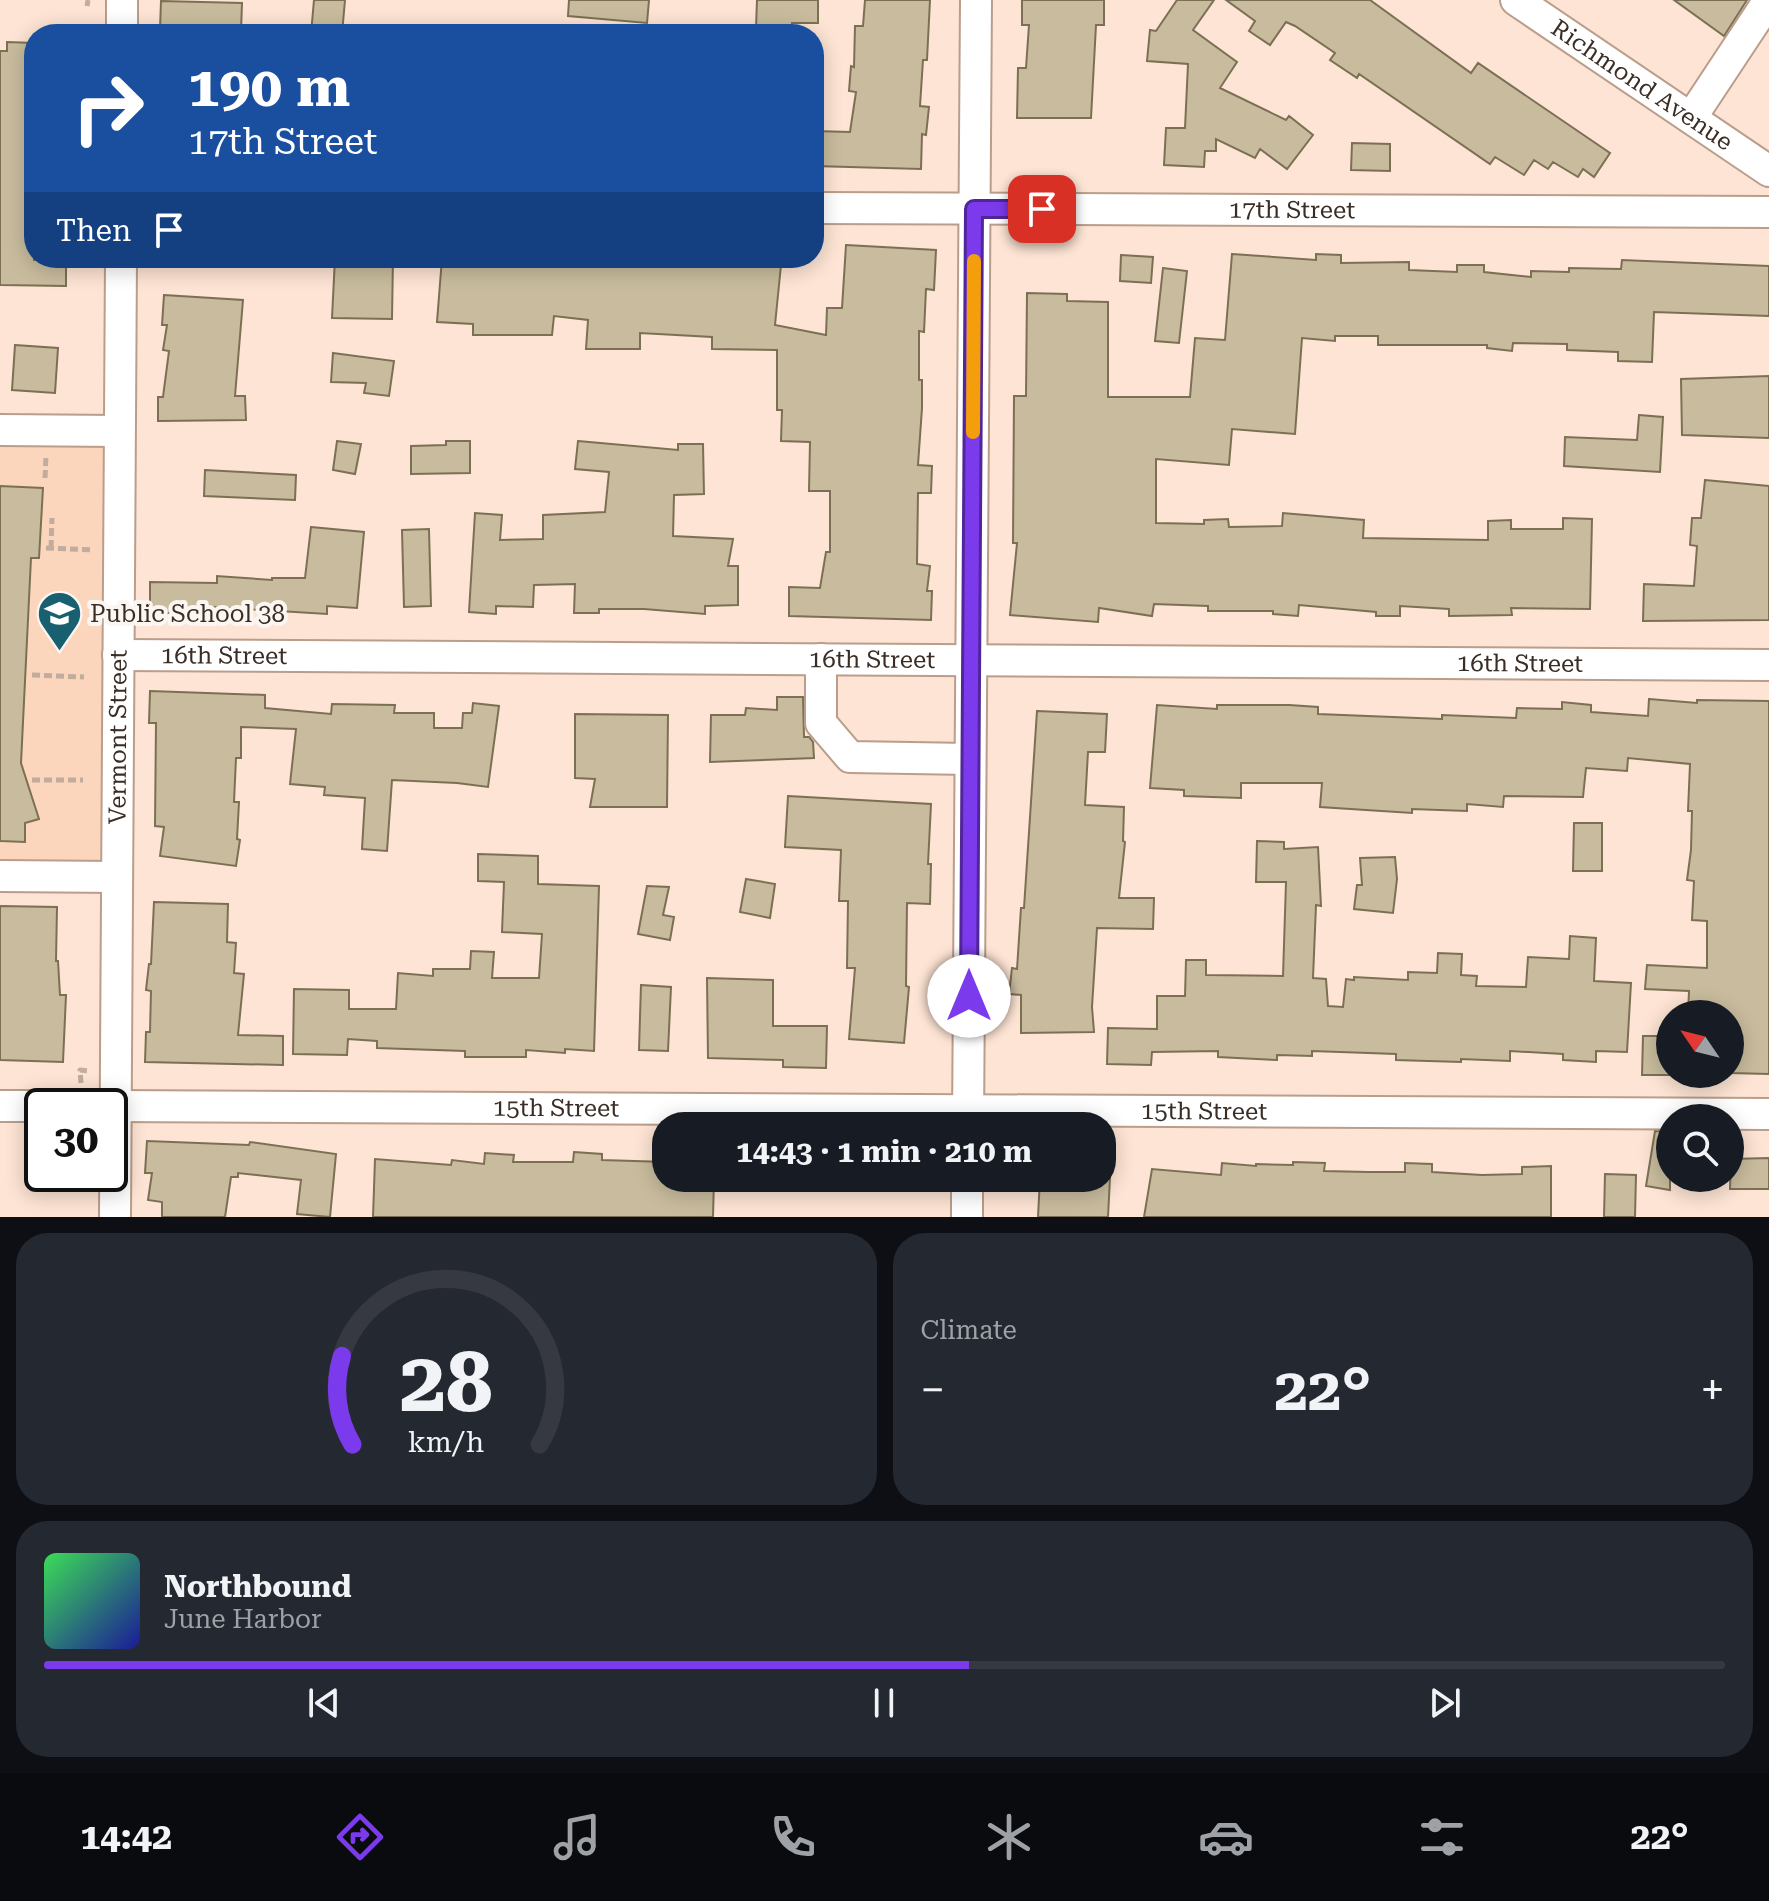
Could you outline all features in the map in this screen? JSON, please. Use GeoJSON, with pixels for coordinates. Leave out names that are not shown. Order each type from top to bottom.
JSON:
{"type":"FeatureCollection","features":[{"type":"Feature","properties":{"kind":"street"},"geometry":{"type":"LineString","coordinates":[[122,0],[122,24]]}},
{"type":"Feature","properties":{"kind":"street"},"geometry":{"type":"LineString","coordinates":[[968,1112],[976,0]]}},
{"type":"Feature","properties":{"kind":"street","name":"Richmond Avenue"},"geometry":{"type":"LineString","coordinates":[[1516,0],[1769,171]]}},
{"type":"Feature","properties":{"kind":"street"},"geometry":{"type":"LineString","coordinates":[[1691,118],[1769,0]]}},
{"type":"Feature","properties":{"kind":"street","name":"17th Street"},"geometry":{"type":"LineString","coordinates":[[824,208],[1769,212]]}},
{"type":"Feature","properties":{"kind":"street","name":"Vermont Street"},"geometry":{"type":"LineString","coordinates":[[113,1088],[121,268]]}},
{"type":"Feature","properties":{"kind":"street"},"geometry":{"type":"LineString","coordinates":[[0,430],[119,431]]}},
{"type":"Feature","properties":{"kind":"street","name":"16th Street"},"geometry":{"type":"LineString","coordinates":[[118,655],[1769,665]]}},
{"type":"Feature","properties":{"kind":"street"},"geometry":{"type":"LineString","coordinates":[[821,659],[821,723],[850,757],[970,759]]}},
{"type":"Feature","properties":{"kind":"street"},"geometry":{"type":"LineString","coordinates":[[0,876],[117,877]]}},
{"type":"Feature","properties":{"kind":"street"},"geometry":{"type":"LineString","coordinates":[[0,1106],[24,1106]]}},
{"type":"Feature","properties":{"kind":"street","name":"15th Street"},"geometry":{"type":"LineString","coordinates":[[128,1106],[652,1114]]}},
{"type":"Feature","properties":{"kind":"street","name":"15th Street"},"geometry":{"type":"LineString","coordinates":[[1116,1117],[1769,1114]]}},
{"type":"Feature","properties":{"kind":"street","name":"Vermont Street"},"geometry":{"type":"LineString","coordinates":[[115,1192],[115,1217]]}},
{"type":"Feature","properties":{"kind":"street"},"geometry":{"type":"LineString","coordinates":[[967,1192],[967,1217]]}},
{"type":"Feature","properties":{"kind":"path"},"geometry":{"type":"LineString","coordinates":[[45,478],[46,456]]}},
{"type":"Feature","properties":{"kind":"path"},"geometry":{"type":"LineString","coordinates":[[52,518],[49,548],[92,550]]}},
{"type":"Feature","properties":{"kind":"path"},"geometry":{"type":"LineString","coordinates":[[32,675],[84,677]]}},
{"type":"Feature","properties":{"kind":"path"},"geometry":{"type":"LineString","coordinates":[[32,780],[83,780]]}},
{"type":"Feature","properties":{"kind":"path"},"geometry":{"type":"LineString","coordinates":[[81,1083],[80,1070],[89,1071]]}},
{"type":"Feature","properties":{"kind":"shaded area","name":"Public School 38"},"geometry":{"type":"Polygon","coordinates":[[[0,430],[119,431],[117,877],[0,876],[0,430]]]}},
{"type":"Feature","properties":{"kind":"building"},"geometry":{"type":"Polygon","coordinates":[[[314,0],[345,0],[343,24],[312,24],[314,0]]]}},
{"type":"Feature","properties":{"kind":"building"},"geometry":{"type":"Polygon","coordinates":[[[569,0],[649,0],[647,23],[568,16],[569,0]]]}},
{"type":"Feature","properties":{"kind":"building"},"geometry":{"type":"Polygon","coordinates":[[[757,0],[818,0],[818,23],[756,24],[757,0]]]}},
{"type":"Feature","properties":{"kind":"building"},"geometry":{"type":"Polygon","coordinates":[[[865,0],[930,0],[927,60],[923,60],[920,106],[929,107],[926,135],[922,134],[921,169],[824,166],[824,131],[850,132],[856,92],[849,91],[851,66],[854,67],[855,26],[863,26],[865,0]]]}},
{"type":"Feature","properties":{"kind":"building"},"geometry":{"type":"Polygon","coordinates":[[[1022,0],[1104,0],[1104,25],[1096,25],[1091,118],[1017,118],[1018,68],[1026,68],[1029,25],[1022,25],[1022,0]]]}},
{"type":"Feature","properties":{"kind":"building"},"geometry":{"type":"Polygon","coordinates":[[[1177,0],[1214,0],[1193,30],[1237,62],[1220,88],[1286,120],[1289,116],[1313,135],[1287,169],[1260,149],[1255,158],[1216,139],[1216,151],[1205,151],[1204,167],[1164,165],[1166,128],[1185,128],[1188,64],[1147,61],[1150,30],[1156,31],[1177,0]]]}},
{"type":"Feature","properties":{"kind":"building"},"geometry":{"type":"Polygon","coordinates":[[[1226,0],[1370,0],[1471,73],[1478,63],[1610,153],[1594,177],[1583,169],[1578,177],[1553,162],[1548,169],[1534,160],[1524,175],[1495,157],[1490,164],[1359,74],[1357,78],[1330,60],[1335,53],[1295,26],[1286,22],[1270,45],[1249,31],[1255,21],[1226,0]]]}},
{"type":"Feature","properties":{"kind":"building"},"geometry":{"type":"Polygon","coordinates":[[[1674,0],[1747,0],[1724,36],[1674,0]]]}},
{"type":"Feature","properties":{"kind":"building"},"geometry":{"type":"Polygon","coordinates":[[[161,1],[242,3],[241,24],[160,24],[161,1]]]}},
{"type":"Feature","properties":{"kind":"building"},"geometry":{"type":"Polygon","coordinates":[[[7,42],[24,43],[24,268],[66,268],[66,286],[0,285],[0,51],[7,51],[7,42]]]}},
{"type":"Feature","properties":{"kind":"building"},"geometry":{"type":"Polygon","coordinates":[[[1352,143],[1390,144],[1390,171],[1351,170],[1352,143]]]}},
{"type":"Feature","properties":{"kind":"building"},"geometry":{"type":"Polygon","coordinates":[[[846,245],[936,250],[934,290],[926,289],[924,332],[919,331],[922,408],[918,465],[932,466],[931,493],[918,493],[917,564],[930,566],[927,591],[932,591],[931,620],[789,616],[789,587],[820,588],[826,552],[830,552],[830,491],[809,491],[810,442],[781,441],[782,410],[777,410],[777,350],[712,349],[712,337],[640,333],[640,349],[586,349],[588,320],[554,316],[552,335],[473,335],[473,324],[437,322],[441,268],[781,268],[775,325],[826,335],[827,308],[842,308],[846,245]]]}},
{"type":"Feature","properties":{"kind":"building"},"geometry":{"type":"Polygon","coordinates":[[[1232,254],[1316,260],[1316,254],[1341,255],[1341,263],[1409,262],[1409,270],[1457,272],[1457,265],[1484,265],[1484,272],[1531,277],[1531,271],[1621,269],[1622,260],[1769,266],[1769,316],[1654,312],[1652,362],[1618,361],[1618,352],[1567,350],[1567,344],[1513,343],[1512,351],[1487,348],[1487,345],[1378,345],[1378,336],[1335,336],[1335,341],[1302,338],[1295,434],[1232,429],[1229,465],[1156,459],[1156,523],[1204,524],[1204,520],[1228,519],[1229,527],[1282,526],[1283,513],[1364,520],[1363,538],[1488,540],[1488,521],[1511,520],[1511,529],[1563,529],[1563,518],[1592,519],[1590,609],[1511,608],[1512,615],[1449,616],[1449,609],[1400,606],[1400,616],[1376,616],[1376,612],[1299,605],[1298,616],[1273,614],[1273,611],[1208,611],[1208,606],[1154,604],[1152,616],[1099,608],[1098,622],[1010,615],[1017,543],[1013,543],[1014,396],[1026,396],[1027,293],[1067,294],[1067,301],[1108,302],[1108,397],[1190,397],[1195,338],[1225,340],[1232,254]]]}},
{"type":"Feature","properties":{"kind":"building"},"geometry":{"type":"Polygon","coordinates":[[[1121,255],[1153,257],[1151,283],[1120,281],[1121,255]]]}},
{"type":"Feature","properties":{"kind":"building"},"geometry":{"type":"Polygon","coordinates":[[[334,268],[393,268],[392,319],[332,318],[334,268]]]}},
{"type":"Feature","properties":{"kind":"building"},"geometry":{"type":"Polygon","coordinates":[[[1163,268],[1187,271],[1179,343],[1155,341],[1163,268]]]}},
{"type":"Feature","properties":{"kind":"building"},"geometry":{"type":"Polygon","coordinates":[[[164,295],[243,300],[235,396],[245,396],[246,420],[158,421],[158,397],[163,397],[169,351],[163,350],[167,325],[162,325],[164,295]]]}},
{"type":"Feature","properties":{"kind":"building"},"geometry":{"type":"Polygon","coordinates":[[[15,345],[58,348],[55,393],[12,390],[15,345]]]}},
{"type":"Feature","properties":{"kind":"building"},"geometry":{"type":"Polygon","coordinates":[[[333,353],[394,361],[389,396],[364,393],[366,383],[331,382],[333,353]]]}},
{"type":"Feature","properties":{"kind":"building"},"geometry":{"type":"Polygon","coordinates":[[[1769,376],[1769,438],[1682,435],[1681,379],[1769,376]]]}},
{"type":"Feature","properties":{"kind":"building"},"geometry":{"type":"Polygon","coordinates":[[[1639,415],[1663,417],[1660,472],[1564,466],[1565,437],[1637,440],[1639,415]]]}},
{"type":"Feature","properties":{"kind":"building"},"geometry":{"type":"Polygon","coordinates":[[[337,441],[361,444],[355,474],[333,470],[337,441]]]}},
{"type":"Feature","properties":{"kind":"building"},"geometry":{"type":"Polygon","coordinates":[[[446,441],[470,441],[470,473],[411,474],[411,446],[446,445],[446,441]]]}},
{"type":"Feature","properties":{"kind":"building"},"geometry":{"type":"Polygon","coordinates":[[[578,441],[678,450],[678,444],[703,444],[704,494],[674,495],[673,536],[733,539],[728,566],[738,566],[738,605],[705,606],[705,614],[644,609],[599,609],[599,613],[574,613],[575,584],[534,585],[533,607],[496,606],[496,614],[469,612],[475,513],[502,515],[500,540],[543,539],[543,515],[605,512],[609,472],[575,469],[578,441]]]}},
{"type":"Feature","properties":{"kind":"building"},"geometry":{"type":"Polygon","coordinates":[[[205,470],[296,475],[295,500],[204,496],[205,470]]]}},
{"type":"Feature","properties":{"kind":"building"},"geometry":{"type":"Polygon","coordinates":[[[1705,480],[1769,486],[1769,620],[1643,621],[1644,584],[1694,586],[1697,546],[1690,545],[1692,518],[1701,518],[1705,480]]]}},
{"type":"Feature","properties":{"kind":"building"},"geometry":{"type":"Polygon","coordinates":[[[0,486],[43,488],[39,558],[31,558],[21,763],[39,819],[25,823],[25,842],[0,841],[0,486]]]}},
{"type":"Feature","properties":{"kind":"building"},"geometry":{"type":"Polygon","coordinates":[[[311,527],[364,532],[357,608],[327,606],[327,614],[213,607],[213,614],[150,613],[150,582],[217,583],[217,576],[272,580],[305,578],[311,527]]]}},
{"type":"Feature","properties":{"kind":"building"},"geometry":{"type":"Polygon","coordinates":[[[429,529],[431,606],[404,607],[402,530],[429,529]]]}},
{"type":"Feature","properties":{"kind":"building"},"geometry":{"type":"Polygon","coordinates":[[[150,691],[265,695],[265,708],[331,714],[332,704],[395,705],[394,713],[434,713],[434,728],[462,728],[463,713],[472,713],[473,703],[499,706],[488,787],[392,780],[387,851],[362,849],[365,798],[324,795],[325,787],[290,784],[296,729],[241,727],[241,758],[236,758],[234,802],[239,802],[237,839],[240,840],[236,866],[160,856],[164,827],[155,826],[156,723],[149,723],[150,691]]]}},
{"type":"Feature","properties":{"kind":"building"},"geometry":{"type":"Polygon","coordinates":[[[777,697],[803,697],[804,737],[809,737],[813,742],[814,758],[710,762],[711,715],[745,715],[746,708],[777,710],[777,697]]]}},
{"type":"Feature","properties":{"kind":"building"},"geometry":{"type":"Polygon","coordinates":[[[1649,699],[1697,703],[1697,700],[1769,701],[1769,1074],[1744,1073],[1744,1000],[1689,1000],[1689,991],[1645,989],[1647,965],[1707,968],[1707,921],[1692,920],[1694,881],[1687,880],[1691,850],[1692,811],[1688,811],[1690,764],[1628,758],[1627,771],[1586,768],[1583,797],[1504,796],[1503,807],[1467,804],[1467,811],[1412,809],[1412,813],[1320,807],[1322,783],[1241,783],[1241,798],[1184,796],[1184,790],[1150,788],[1157,705],[1217,709],[1217,705],[1289,705],[1318,707],[1318,714],[1442,719],[1442,715],[1516,718],[1517,708],[1562,709],[1562,702],[1591,705],[1591,712],[1648,716],[1649,699]]]}},
{"type":"Feature","properties":{"kind":"building"},"geometry":{"type":"Polygon","coordinates":[[[1037,711],[1107,714],[1105,752],[1088,752],[1085,805],[1124,807],[1125,842],[1119,898],[1154,898],[1153,929],[1097,928],[1092,1007],[1094,1032],[1021,1033],[1021,995],[1009,994],[1012,968],[1017,969],[1021,908],[1024,908],[1037,711]]]}},
{"type":"Feature","properties":{"kind":"building"},"geometry":{"type":"Polygon","coordinates":[[[575,714],[668,715],[667,807],[590,807],[595,779],[575,778],[575,714]]]}},
{"type":"Feature","properties":{"kind":"building"},"geometry":{"type":"Polygon","coordinates":[[[788,796],[931,804],[930,904],[907,903],[906,986],[909,987],[904,1043],[849,1039],[855,968],[847,968],[848,901],[839,901],[841,850],[785,847],[788,796]]]}},
{"type":"Feature","properties":{"kind":"building"},"geometry":{"type":"Polygon","coordinates":[[[1574,823],[1602,823],[1602,871],[1573,871],[1574,823]]]}},
{"type":"Feature","properties":{"kind":"building"},"geometry":{"type":"Polygon","coordinates":[[[1257,841],[1284,842],[1284,849],[1318,847],[1321,906],[1316,905],[1313,978],[1326,979],[1328,1006],[1343,1007],[1346,979],[1408,980],[1408,972],[1437,973],[1438,953],[1462,954],[1461,975],[1477,976],[1476,986],[1526,987],[1528,957],[1569,959],[1570,936],[1596,938],[1594,981],[1631,983],[1627,1052],[1596,1051],[1596,1062],[1563,1060],[1563,1054],[1510,1051],[1510,1061],[1461,1059],[1461,1062],[1396,1060],[1396,1054],[1312,1051],[1312,1056],[1277,1055],[1277,1060],[1218,1057],[1218,1051],[1152,1052],[1151,1065],[1107,1064],[1108,1028],[1157,1029],[1157,996],[1185,996],[1186,960],[1206,960],[1206,975],[1283,976],[1286,882],[1256,882],[1257,841]]]}},
{"type":"Feature","properties":{"kind":"building"},"geometry":{"type":"Polygon","coordinates":[[[478,854],[538,856],[538,884],[599,886],[594,1051],[565,1049],[565,1053],[526,1050],[526,1057],[465,1057],[465,1051],[377,1048],[377,1041],[348,1039],[347,1055],[293,1054],[294,989],[349,990],[349,1009],[396,1009],[398,973],[433,976],[433,969],[470,969],[471,951],[494,952],[492,978],[539,978],[542,934],[502,932],[504,882],[478,881],[478,854]]]}},
{"type":"Feature","properties":{"kind":"building"},"geometry":{"type":"Polygon","coordinates":[[[1395,857],[1397,879],[1393,913],[1354,909],[1357,885],[1362,885],[1360,858],[1395,857]]]}},
{"type":"Feature","properties":{"kind":"building"},"geometry":{"type":"Polygon","coordinates":[[[746,879],[775,884],[770,918],[740,912],[746,879]]]}},
{"type":"Feature","properties":{"kind":"building"},"geometry":{"type":"Polygon","coordinates":[[[647,886],[669,887],[663,915],[674,917],[670,940],[638,934],[647,886]]]}},
{"type":"Feature","properties":{"kind":"building"},"geometry":{"type":"Polygon","coordinates":[[[154,902],[228,904],[227,942],[236,943],[234,973],[244,974],[238,1035],[283,1036],[283,1065],[145,1062],[146,1032],[150,1032],[151,991],[146,990],[151,964],[154,902]]]}},
{"type":"Feature","properties":{"kind":"building"},"geometry":{"type":"Polygon","coordinates":[[[0,906],[57,907],[56,961],[60,995],[66,995],[63,1062],[0,1060],[0,906]]]}},
{"type":"Feature","properties":{"kind":"building"},"geometry":{"type":"Polygon","coordinates":[[[707,978],[773,980],[773,1026],[827,1026],[826,1068],[783,1067],[783,1060],[708,1058],[707,978]]]}},
{"type":"Feature","properties":{"kind":"building"},"geometry":{"type":"Polygon","coordinates":[[[641,985],[671,987],[668,1051],[639,1050],[641,985]]]}},
{"type":"Feature","properties":{"kind":"building"},"geometry":{"type":"Polygon","coordinates":[[[1643,1036],[1656,1036],[1656,1075],[1642,1075],[1643,1036]]]}},
{"type":"Feature","properties":{"kind":"building"},"geometry":{"type":"Polygon","coordinates":[[[1655,1131],[1656,1131],[1656,1188],[1646,1186],[1655,1131]]]}},
{"type":"Feature","properties":{"kind":"building"},"geometry":{"type":"Polygon","coordinates":[[[147,1141],[249,1145],[250,1142],[336,1154],[330,1217],[297,1214],[301,1180],[238,1173],[238,1177],[231,1177],[225,1217],[162,1217],[162,1202],[148,1200],[152,1173],[145,1173],[147,1141]]]}},
{"type":"Feature","properties":{"kind":"building"},"geometry":{"type":"Polygon","coordinates":[[[574,1152],[602,1154],[602,1160],[652,1162],[652,1192],[714,1192],[713,1217],[373,1217],[375,1159],[451,1165],[452,1160],[484,1164],[485,1153],[514,1155],[513,1162],[573,1162],[574,1152]]]}},
{"type":"Feature","properties":{"kind":"building"},"geometry":{"type":"Polygon","coordinates":[[[1769,1158],[1769,1189],[1744,1189],[1744,1159],[1769,1158]]]}},
{"type":"Feature","properties":{"kind":"building"},"geometry":{"type":"Polygon","coordinates":[[[1293,1162],[1325,1163],[1324,1171],[1368,1172],[1405,1172],[1405,1163],[1432,1164],[1432,1172],[1482,1175],[1522,1174],[1522,1167],[1551,1166],[1551,1217],[1144,1217],[1152,1169],[1221,1175],[1222,1163],[1256,1166],[1293,1165],[1293,1162]]]}},
{"type":"Feature","properties":{"kind":"building"},"geometry":{"type":"Polygon","coordinates":[[[1605,1174],[1636,1175],[1635,1217],[1604,1217],[1605,1174]]]}},
{"type":"Feature","properties":{"kind":"building"},"geometry":{"type":"Polygon","coordinates":[[[1039,1192],[1109,1192],[1108,1217],[1038,1217],[1039,1192]]]}},
{"type":"Feature","properties":{"kind":"slow traffic"},"geometry":{"type":"LineString","coordinates":[[973,432],[974,261]]}},
{"type":"Feature","properties":{"kind":"place","name":"Public School 38"},"geometry":{"type":"Point","coordinates":[59,653]}},
{"type":"Feature","properties":{"kind":"route"},"geometry":{"type":"LineString","coordinates":[[969,996],[974,209],[1042,209]]}}]}
